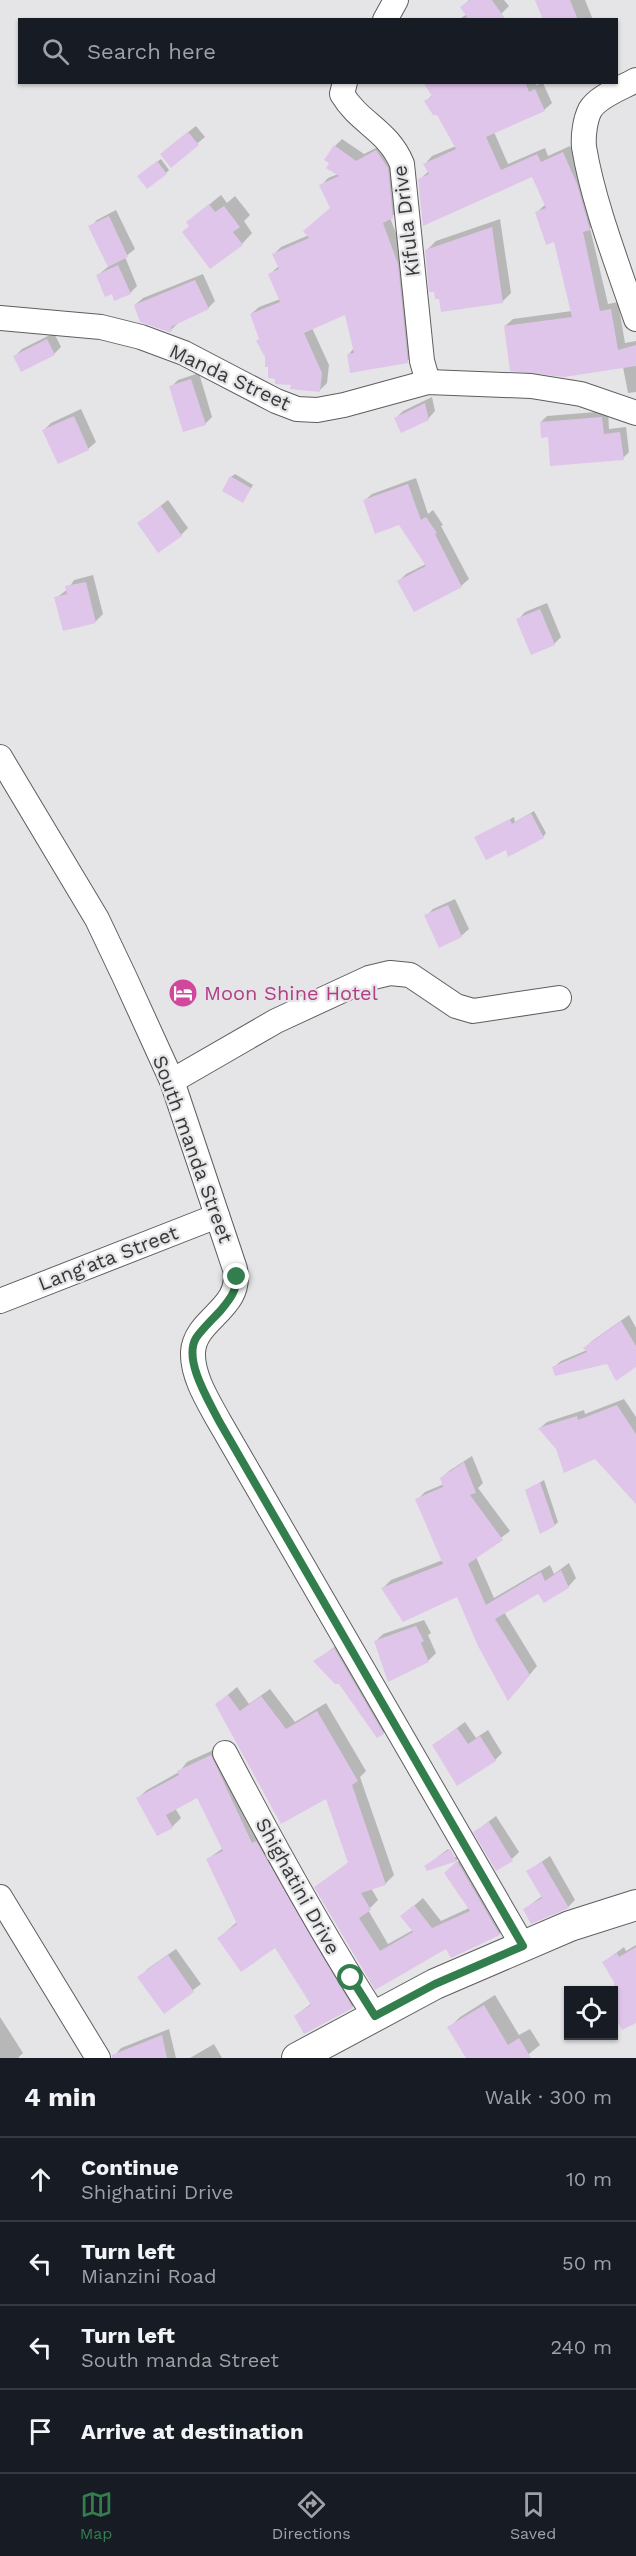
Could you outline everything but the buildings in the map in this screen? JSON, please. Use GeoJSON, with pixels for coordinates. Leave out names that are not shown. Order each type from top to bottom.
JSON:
{"type":"FeatureCollection","features":[{"type":"Feature","properties":{"kind":"street"},"geometry":{"type":"LineString","coordinates":[[386,18],[396,0]]}},
{"type":"Feature","properties":{"kind":"street"},"geometry":{"type":"LineString","coordinates":[[636,80],[601,99],[591,109],[586,122],[584,145],[598,200],[636,319]]}},
{"type":"Feature","properties":{"kind":"street","name":"Kifula Drive"},"geometry":{"type":"LineString","coordinates":[[344,84],[342,94],[345,99],[354,111],[386,136],[402,164],[422,361],[428,382]]}},
{"type":"Feature","properties":{"kind":"street","name":"Manda Street"},"geometry":{"type":"LineString","coordinates":[[0,318],[101,327],[141,337],[184,353],[297,409],[317,410],[344,405],[428,382],[531,386],[600,399],[636,413]]}},
{"type":"Feature","properties":{"kind":"street","name":"South manda Street"},"geometry":{"type":"LineString","coordinates":[[0,757],[97,919],[172,1081],[235,1269],[236,1287],[231,1297],[195,1340],[193,1354],[197,1378],[219,1421],[523,1946]]}},
{"type":"Feature","properties":{"kind":"street"},"geometry":{"type":"LineString","coordinates":[[172,1081],[276,1021],[369,978],[390,973],[411,975],[456,1005],[474,1011],[559,998]]}},
{"type":"Feature","properties":{"kind":"street","name":"Lang'ata Street"},"geometry":{"type":"LineString","coordinates":[[0,1301],[217,1216]]}},
{"type":"Feature","properties":{"kind":"street","name":"Shighatini Drive"},"geometry":{"type":"LineString","coordinates":[[225,1753],[306,1904],[375,2016]]}},
{"type":"Feature","properties":{"kind":"street"},"geometry":{"type":"LineString","coordinates":[[0,1898],[98,2058]]}},
{"type":"Feature","properties":{"kind":"street"},"geometry":{"type":"LineString","coordinates":[[297,2058],[435,1984],[570,1926],[636,1905]]}},
{"type":"Feature","properties":{"kind":"place","name":"Moon Shine Hotel"},"geometry":{"type":"Point","coordinates":[183,993]}},
{"type":"Feature","properties":{"kind":"route"},"geometry":{"type":"LineString","coordinates":[[237,1277],[236,1287],[231,1297],[195,1340],[193,1354],[197,1378],[219,1421],[523,1946],[435,1984],[375,2016],[351,1978]]}}]}
